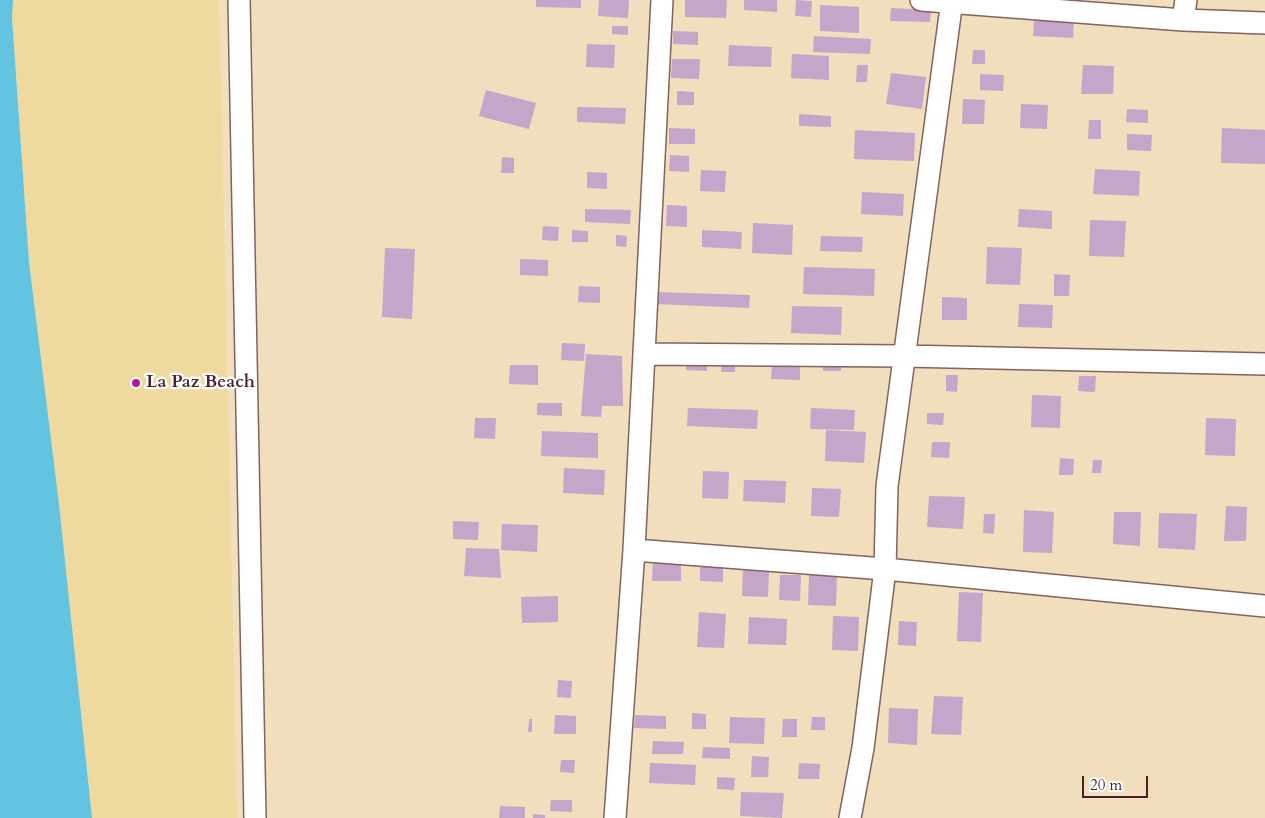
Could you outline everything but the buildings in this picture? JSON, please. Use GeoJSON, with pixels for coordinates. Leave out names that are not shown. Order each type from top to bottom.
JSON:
{"type":"FeatureCollection","features":[{"type":"Feature","properties":{"kind":"street"},"geometry":{"type":"LineString","coordinates":[[238,0],[255,818]]}},
{"type":"Feature","properties":{"kind":"street"},"geometry":{"type":"LineString","coordinates":[[615,818],[634,550],[662,0]]}},
{"type":"Feature","properties":{"kind":"street"},"geometry":{"type":"LineString","coordinates":[[921,0],[1185,10],[1265,24]]}},
{"type":"Feature","properties":{"kind":"street"},"geometry":{"type":"LineString","coordinates":[[850,818],[863,748],[885,568],[887,486],[951,1]]}},
{"type":"Feature","properties":{"kind":"street"},"geometry":{"type":"LineString","coordinates":[[644,354],[905,356],[1265,364]]}},
{"type":"Feature","properties":{"kind":"street"},"geometry":{"type":"LineString","coordinates":[[634,550],[885,568],[1265,606]]}},
{"type":"Feature","properties":{"kind":"sand","name":"La Paz Beach"},"geometry":{"type":"Polygon","coordinates":[[[13,0],[219,0],[237,818],[92,818],[59,504],[29,262],[12,18],[13,0]]]}},
{"type":"Feature","properties":{"kind":"water"},"geometry":{"type":"Polygon","coordinates":[[[0,0],[13,0],[12,18],[29,262],[59,504],[92,818],[0,818],[0,0]]]}},
{"type":"Feature","properties":{"kind":"place","name":"La Paz Beach"},"geometry":{"type":"Point","coordinates":[136,383]}}]}
